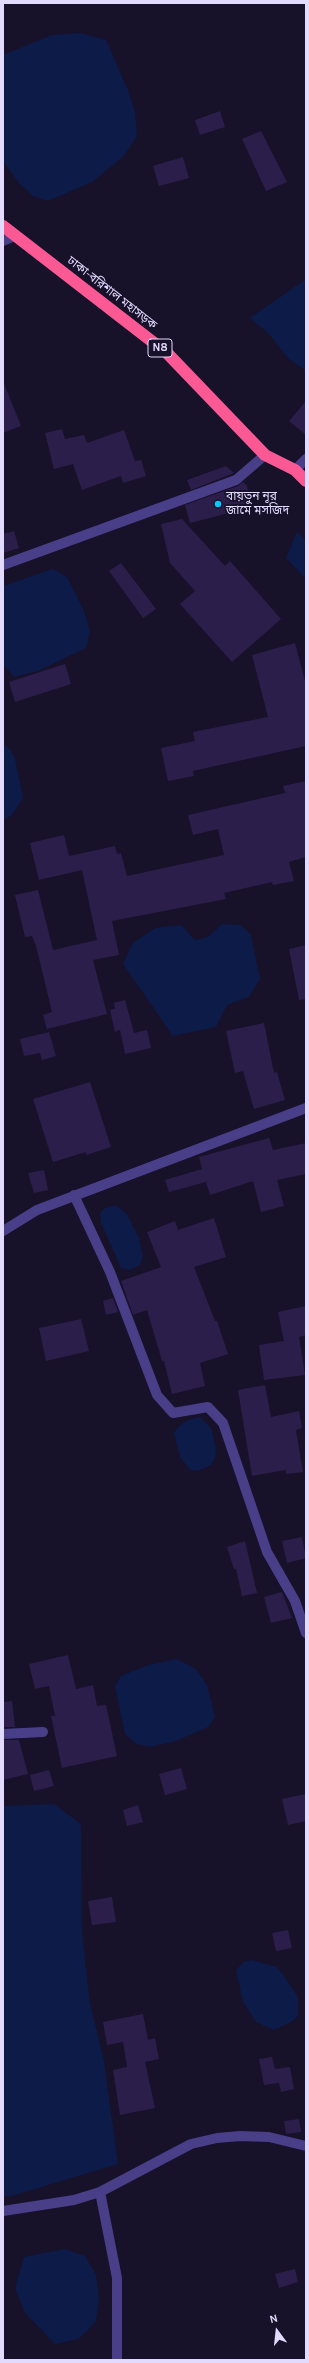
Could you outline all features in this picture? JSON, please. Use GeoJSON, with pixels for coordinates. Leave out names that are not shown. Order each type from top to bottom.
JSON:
{"type":"FeatureCollection","features":[{"type":"Feature","properties":{"kind":"highway","name":"ঢাকা-বরিশাল মহাসড়ক"},"geometry":{"type":"LineString","coordinates":[[3,226],[167,353],[265,455],[295,470],[306,481]]}},
{"type":"Feature","properties":{"kind":"street"},"geometry":{"type":"LineString","coordinates":[[3,240],[15,236]]}},
{"type":"Feature","properties":{"kind":"street"},"geometry":{"type":"LineString","coordinates":[[3,565],[236,480],[265,455]]}},
{"type":"Feature","properties":{"kind":"street"},"geometry":{"type":"LineString","coordinates":[[295,470],[306,459]]}},
{"type":"Feature","properties":{"kind":"street"},"geometry":{"type":"LineString","coordinates":[[3,1231],[37,1210],[306,1108]]}},
{"type":"Feature","properties":{"kind":"street"},"geometry":{"type":"LineString","coordinates":[[74,1195],[110,1272],[156,1395],[173,1413],[208,1407],[223,1423],[268,1552],[295,1601],[306,1633]]}},
{"type":"Feature","properties":{"kind":"street"},"geometry":{"type":"LineString","coordinates":[[3,1734],[43,1732]]}},
{"type":"Feature","properties":{"kind":"street"},"geometry":{"type":"LineString","coordinates":[[3,2211],[67,2201],[100,2192],[191,2144],[240,2136],[270,2137],[306,2146]]}},
{"type":"Feature","properties":{"kind":"street"},"geometry":{"type":"LineString","coordinates":[[100,2192],[117,2278],[117,2360]]}},
{"type":"Feature","properties":{"kind":"water"},"geometry":{"type":"Polygon","coordinates":[[[80,33],[106,40],[128,90],[135,112],[137,136],[123,157],[92,182],[48,201],[33,196],[19,183],[3,161],[3,55],[52,35],[80,33]]]}},
{"type":"Feature","properties":{"kind":"water"},"geometry":{"type":"Polygon","coordinates":[[[306,279],[306,371],[289,359],[268,333],[250,318],[306,279]]]}},
{"type":"Feature","properties":{"kind":"water"},"geometry":{"type":"Polygon","coordinates":[[[297,532],[306,541],[306,579],[286,558],[297,532]]]}},
{"type":"Feature","properties":{"kind":"water"},"geometry":{"type":"Polygon","coordinates":[[[53,569],[67,577],[84,611],[90,631],[86,648],[38,671],[14,677],[3,664],[3,586],[53,569]]]}},
{"type":"Feature","properties":{"kind":"water"},"geometry":{"type":"Polygon","coordinates":[[[3,744],[10,749],[15,759],[23,798],[12,815],[3,820],[3,744]]]}},
{"type":"Feature","properties":{"kind":"water"},"geometry":{"type":"Polygon","coordinates":[[[222,924],[241,925],[251,935],[260,979],[249,997],[227,1005],[216,1027],[173,1036],[123,964],[133,943],[155,928],[181,925],[195,940],[208,937],[222,924]]]}},
{"type":"Feature","properties":{"kind":"water"},"geometry":{"type":"Polygon","coordinates":[[[116,1205],[127,1214],[139,1238],[143,1257],[140,1265],[130,1270],[121,1268],[101,1223],[100,1213],[105,1208],[116,1205]]]}},
{"type":"Feature","properties":{"kind":"water"},"geometry":{"type":"Polygon","coordinates":[[[200,1417],[211,1428],[216,1449],[215,1459],[211,1465],[198,1471],[190,1470],[180,1457],[174,1433],[179,1426],[188,1420],[200,1417]]]}},
{"type":"Feature","properties":{"kind":"water"},"geometry":{"type":"Polygon","coordinates":[[[177,1659],[196,1669],[207,1685],[215,1717],[208,1727],[176,1741],[150,1747],[136,1744],[125,1734],[115,1686],[121,1676],[148,1665],[177,1659]]]}},
{"type":"Feature","properties":{"kind":"water"},"geometry":{"type":"Polygon","coordinates":[[[54,1804],[81,1824],[82,1933],[90,2003],[104,2061],[118,2164],[12,2196],[3,2196],[3,1806],[54,1804]]]}},
{"type":"Feature","properties":{"kind":"water"},"geometry":{"type":"Polygon","coordinates":[[[251,1960],[277,1967],[298,1997],[298,2016],[291,2022],[274,2030],[256,2022],[243,2002],[236,1970],[244,1962],[251,1960]]]}},
{"type":"Feature","properties":{"kind":"water"},"geometry":{"type":"Polygon","coordinates":[[[65,2249],[85,2256],[96,2275],[99,2299],[96,2321],[88,2330],[78,2339],[55,2344],[25,2313],[15,2288],[24,2257],[65,2249]]]}},
{"type":"Feature","properties":{"kind":"building"},"geometry":{"type":"Polygon","coordinates":[[[220,111],[225,127],[200,135],[195,120],[220,111]]]}},
{"type":"Feature","properties":{"kind":"building"},"geometry":{"type":"Polygon","coordinates":[[[261,131],[287,182],[266,191],[242,139],[261,131]]]}},
{"type":"Feature","properties":{"kind":"building"},"geometry":{"type":"Polygon","coordinates":[[[183,157],[189,178],[159,186],[153,166],[183,157]]]}},
{"type":"Feature","properties":{"kind":"building"},"geometry":{"type":"Polygon","coordinates":[[[3,381],[21,426],[3,433],[3,381]]]}},
{"type":"Feature","properties":{"kind":"building"},"geometry":{"type":"Polygon","coordinates":[[[306,401],[306,435],[289,421],[306,401]]]}},
{"type":"Feature","properties":{"kind":"building"},"geometry":{"type":"Polygon","coordinates":[[[62,429],[65,439],[84,435],[87,443],[124,430],[135,461],[141,460],[146,476],[123,483],[121,476],[82,490],[73,464],[54,469],[45,433],[62,429]]]}},
{"type":"Feature","properties":{"kind":"building"},"geometry":{"type":"Polygon","coordinates":[[[226,466],[234,473],[191,490],[187,480],[226,466]]]}},
{"type":"Feature","properties":{"kind":"building","name":"বায়তুন নূর জামে মসজিদ"},"geometry":{"type":"Polygon","coordinates":[[[243,482],[247,486],[252,507],[190,523],[185,505],[238,486],[243,482]]]}},
{"type":"Feature","properties":{"kind":"building"},"geometry":{"type":"Polygon","coordinates":[[[182,519],[225,566],[230,561],[281,619],[232,662],[180,604],[195,591],[170,563],[161,524],[182,519]]]}},
{"type":"Feature","properties":{"kind":"building"},"geometry":{"type":"Polygon","coordinates":[[[14,531],[19,548],[3,553],[3,534],[14,531]]]}},
{"type":"Feature","properties":{"kind":"building"},"geometry":{"type":"Polygon","coordinates":[[[121,563],[156,609],[143,618],[109,571],[121,563]]]}},
{"type":"Feature","properties":{"kind":"building"},"geometry":{"type":"Polygon","coordinates":[[[295,643],[306,685],[306,746],[193,771],[194,776],[168,781],[161,748],[195,741],[193,732],[268,717],[252,655],[295,643]]]}},
{"type":"Feature","properties":{"kind":"building"},"geometry":{"type":"Polygon","coordinates":[[[65,664],[71,684],[15,702],[9,682],[65,664]]]}},
{"type":"Feature","properties":{"kind":"building"},"geometry":{"type":"Polygon","coordinates":[[[306,781],[306,857],[289,862],[294,881],[273,885],[272,882],[224,893],[226,899],[112,921],[119,955],[93,960],[107,1014],[47,1029],[43,1015],[52,1012],[36,946],[32,936],[25,937],[15,895],[38,890],[53,950],[97,940],[82,870],[39,880],[30,843],[64,835],[69,856],[115,846],[117,854],[121,853],[127,876],[224,855],[218,829],[193,835],[188,815],[285,793],[283,786],[306,781]]]}},
{"type":"Feature","properties":{"kind":"building"},"geometry":{"type":"Polygon","coordinates":[[[306,945],[306,999],[299,1000],[289,949],[306,945]]]}},
{"type":"Feature","properties":{"kind":"building"},"geometry":{"type":"Polygon","coordinates":[[[125,1000],[134,1033],[147,1030],[151,1048],[125,1054],[120,1030],[115,1032],[110,1010],[115,1009],[114,1003],[125,1000]]]}},
{"type":"Feature","properties":{"kind":"building"},"geometry":{"type":"Polygon","coordinates":[[[264,1023],[274,1073],[277,1072],[285,1100],[254,1109],[243,1071],[235,1073],[226,1031],[264,1023]]]}},
{"type":"Feature","properties":{"kind":"building"},"geometry":{"type":"Polygon","coordinates":[[[49,1032],[56,1056],[42,1060],[40,1053],[24,1056],[20,1039],[49,1032]]]}},
{"type":"Feature","properties":{"kind":"building"},"geometry":{"type":"Polygon","coordinates":[[[90,1082],[111,1147],[86,1155],[86,1152],[53,1162],[33,1099],[90,1082]]]}},
{"type":"Feature","properties":{"kind":"building"},"geometry":{"type":"Polygon","coordinates":[[[269,1138],[273,1150],[306,1143],[306,1174],[277,1180],[284,1206],[261,1212],[253,1181],[210,1195],[206,1182],[169,1192],[165,1180],[202,1169],[199,1157],[269,1138]]]}},
{"type":"Feature","properties":{"kind":"building"},"geometry":{"type":"Polygon","coordinates":[[[44,1170],[48,1190],[34,1193],[28,1173],[44,1170]]]}},
{"type":"Feature","properties":{"kind":"building"},"geometry":{"type":"Polygon","coordinates":[[[214,1218],[226,1257],[194,1267],[215,1321],[217,1321],[228,1354],[200,1363],[205,1386],[172,1394],[164,1361],[162,1361],[147,1310],[133,1315],[121,1281],[161,1267],[147,1232],[175,1221],[178,1230],[214,1218]]]}},
{"type":"Feature","properties":{"kind":"building"},"geometry":{"type":"Polygon","coordinates":[[[113,1298],[118,1312],[106,1315],[103,1301],[113,1298]]]}},
{"type":"Feature","properties":{"kind":"building"},"geometry":{"type":"Polygon","coordinates":[[[306,1306],[306,1335],[299,1337],[305,1375],[264,1380],[259,1345],[284,1341],[278,1312],[306,1306]]]}},
{"type":"Feature","properties":{"kind":"building"},"geometry":{"type":"Polygon","coordinates":[[[81,1319],[89,1351],[46,1361],[39,1328],[81,1319]]]}},
{"type":"Feature","properties":{"kind":"building"},"geometry":{"type":"Polygon","coordinates":[[[265,1385],[271,1417],[299,1411],[302,1428],[296,1430],[303,1472],[286,1474],[286,1470],[252,1476],[238,1390],[265,1385]]]}},
{"type":"Feature","properties":{"kind":"building"},"geometry":{"type":"Polygon","coordinates":[[[302,1537],[306,1558],[287,1563],[282,1541],[302,1537]]]}},
{"type":"Feature","properties":{"kind":"building"},"geometry":{"type":"Polygon","coordinates":[[[245,1541],[257,1593],[242,1596],[236,1569],[234,1569],[227,1547],[245,1541]]]}},
{"type":"Feature","properties":{"kind":"building"},"geometry":{"type":"Polygon","coordinates":[[[282,1592],[292,1618],[271,1623],[264,1597],[282,1592]]]}},
{"type":"Feature","properties":{"kind":"building"},"geometry":{"type":"Polygon","coordinates":[[[68,1655],[76,1689],[93,1685],[97,1706],[106,1705],[117,1756],[62,1768],[51,1716],[55,1716],[49,1686],[35,1689],[29,1664],[68,1655]]]}},
{"type":"Feature","properties":{"kind":"building"},"geometry":{"type":"Polygon","coordinates":[[[12,1701],[15,1727],[3,1727],[3,1702],[12,1701]]]}},
{"type":"Feature","properties":{"kind":"building"},"geometry":{"type":"Polygon","coordinates":[[[3,1740],[19,1740],[28,1774],[3,1780],[3,1740]]]}},
{"type":"Feature","properties":{"kind":"building"},"geometry":{"type":"Polygon","coordinates":[[[181,1768],[187,1789],[165,1795],[159,1774],[181,1768]]]}},
{"type":"Feature","properties":{"kind":"building"},"geometry":{"type":"Polygon","coordinates":[[[49,1770],[54,1786],[34,1791],[30,1775],[49,1770]]]}},
{"type":"Feature","properties":{"kind":"building"},"geometry":{"type":"Polygon","coordinates":[[[306,1794],[306,1821],[288,1825],[282,1799],[306,1794]]]}},
{"type":"Feature","properties":{"kind":"building"},"geometry":{"type":"Polygon","coordinates":[[[138,1805],[143,1822],[127,1826],[123,1810],[138,1805]]]}},
{"type":"Feature","properties":{"kind":"building"},"geometry":{"type":"Polygon","coordinates":[[[112,1897],[116,1922],[92,1925],[88,1901],[112,1897]]]}},
{"type":"Feature","properties":{"kind":"building"},"geometry":{"type":"Polygon","coordinates":[[[288,1930],[292,1948],[276,1951],[272,1933],[288,1930]]]}},
{"type":"Feature","properties":{"kind":"building"},"geometry":{"type":"Polygon","coordinates":[[[143,2014],[148,2040],[155,2038],[159,2059],[145,2062],[155,2108],[120,2115],[113,2070],[127,2067],[123,2042],[107,2045],[103,2022],[143,2014]]]}},
{"type":"Feature","properties":{"kind":"building"},"geometry":{"type":"Polygon","coordinates":[[[272,2057],[275,2069],[290,2067],[294,2089],[281,2092],[279,2083],[264,2085],[259,2059],[272,2057]]]}},
{"type":"Feature","properties":{"kind":"building"},"geometry":{"type":"Polygon","coordinates":[[[299,2119],[301,2132],[286,2134],[284,2121],[299,2119]]]}},
{"type":"Feature","properties":{"kind":"building"},"geometry":{"type":"Polygon","coordinates":[[[295,2269],[298,2282],[279,2288],[275,2274],[295,2269]]]}},
{"type":"Feature","properties":{"kind":"place","name":"বায়তুন নূর জামে মসজিদ"},"geometry":{"type":"Point","coordinates":[218,504]}}]}
